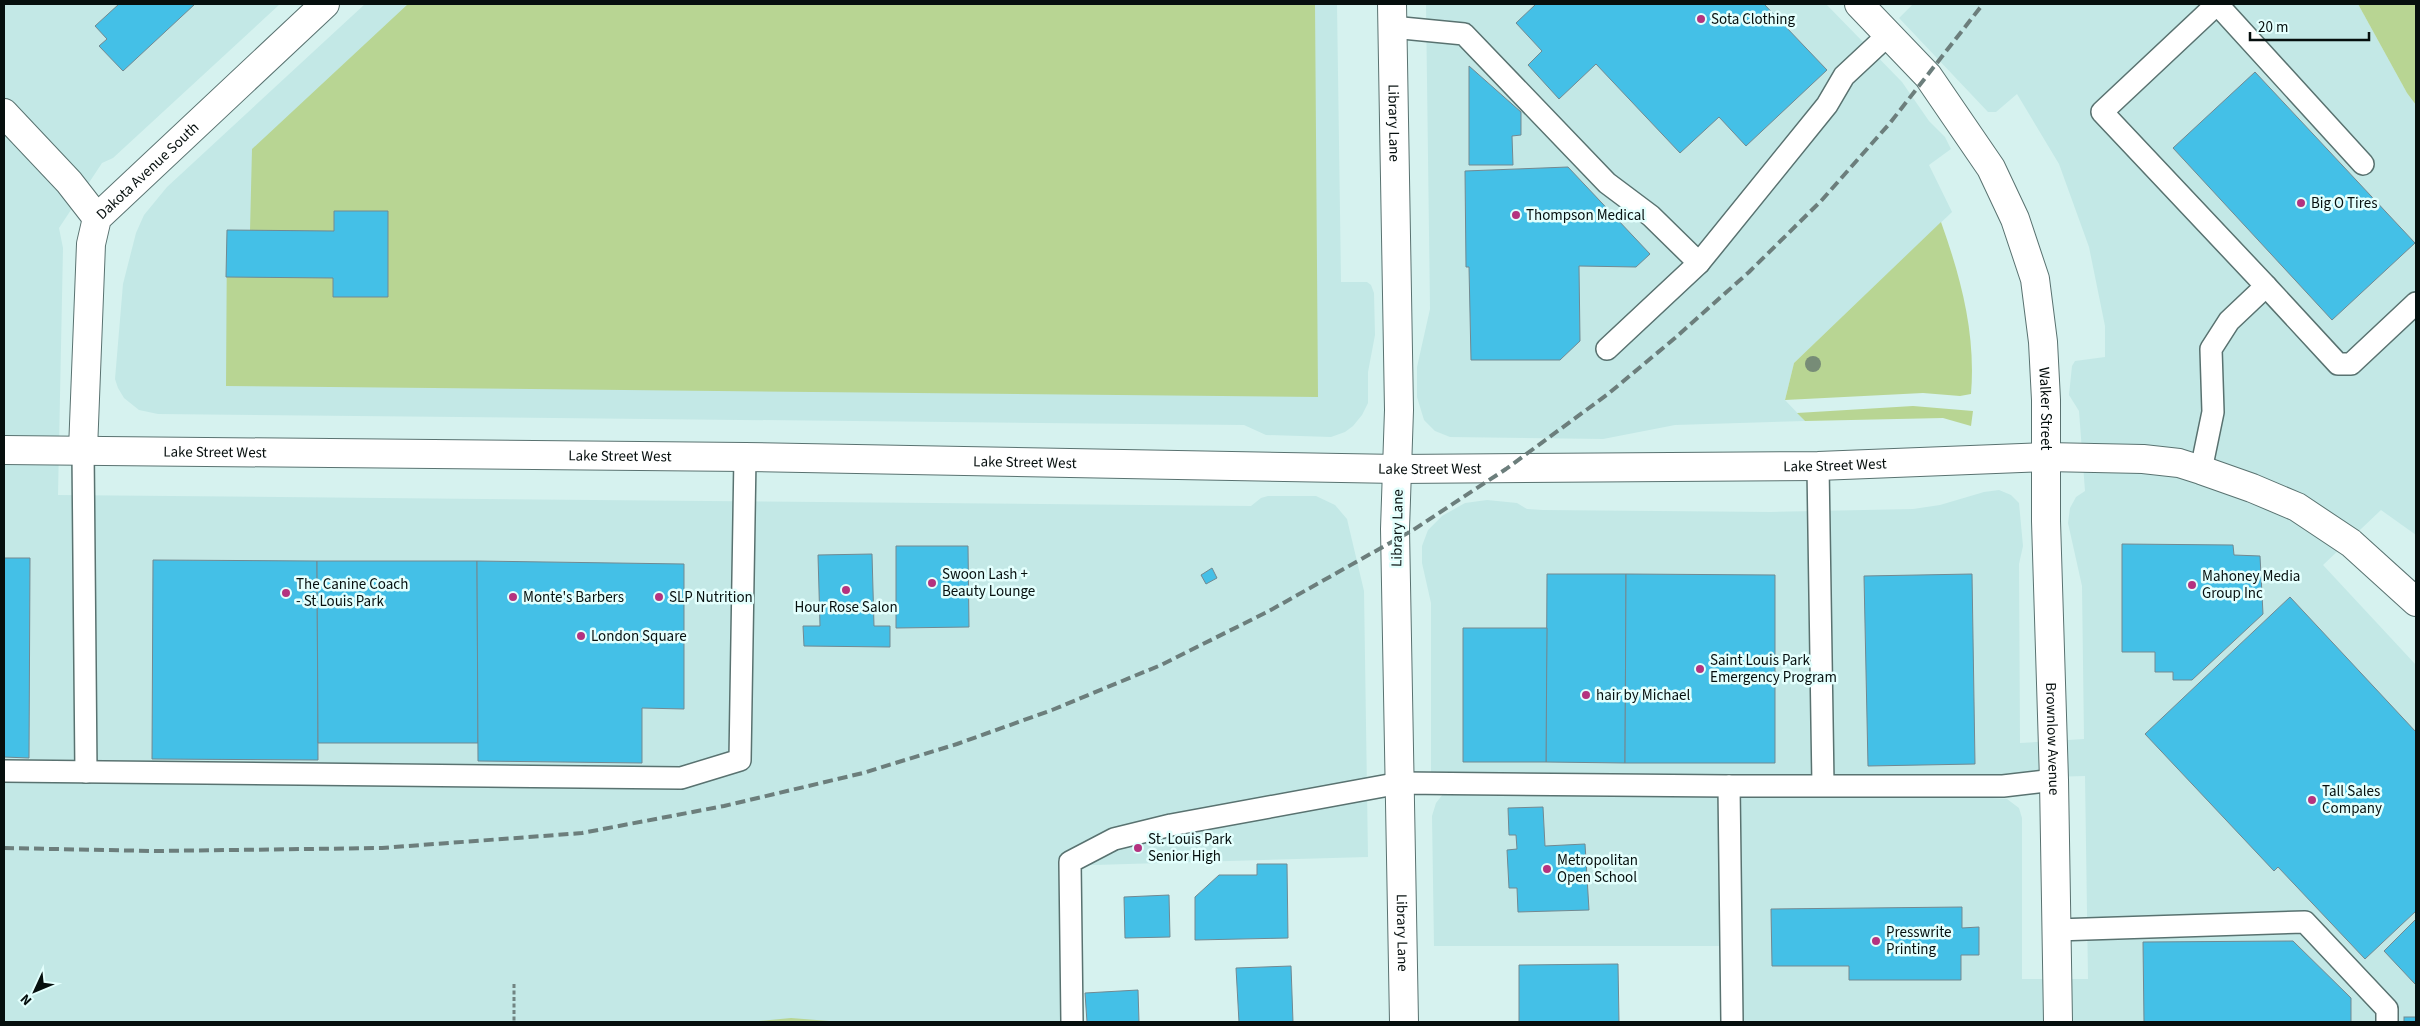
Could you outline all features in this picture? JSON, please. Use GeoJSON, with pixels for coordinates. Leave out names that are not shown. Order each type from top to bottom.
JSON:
{"type":"FeatureCollection","features":[{"type":"Feature","properties":{"kind":"street","name":"Dakota Avenue South"},"geometry":{"type":"LineString","coordinates":[[83,450],[91,244],[97,218],[325,4]]}},
{"type":"Feature","properties":{"kind":"street","name":"Walker Street"},"geometry":{"type":"LineString","coordinates":[[1859,4],[1928,76],[1939,91],[1991,168],[2015,219],[2036,288],[2045,381],[2046,457],[2143,459],[2179,463],[2252,488],[2297,508],[2351,543],[2416,602]]}},
{"type":"Feature","properties":{"kind":"street","name":"Library Lane"},"geometry":{"type":"LineString","coordinates":[[1392,15],[1398,469],[1396,529],[1404,1022]]}},
{"type":"Feature","properties":{"kind":"street"},"geometry":{"type":"LineString","coordinates":[[4,113],[69,182],[97,218]]}},
{"type":"Feature","properties":{"kind":"street","name":"Lake Street West"},"geometry":{"type":"LineString","coordinates":[[4,450],[745,457],[1398,469],[1818,466],[2046,457]]}},
{"type":"Feature","properties":{"kind":"street","name":"Brownlow Avenue"},"geometry":{"type":"LineString","coordinates":[[2046,457],[2058,1022]]}},
{"type":"Feature","properties":{"kind":"lane"},"geometry":{"type":"LineString","coordinates":[[2363,164],[2217,4],[2102,112],[2338,364],[2351,364],[2416,303]]}},
{"type":"Feature","properties":{"kind":"lane"},"geometry":{"type":"LineString","coordinates":[[1392,15],[1464,34],[1607,183],[1651,216],[1699,263]]}},
{"type":"Feature","properties":{"kind":"lane"},"geometry":{"type":"LineString","coordinates":[[1607,349],[1699,263],[1827,105],[1844,76],[1888,34]]}},
{"type":"Feature","properties":{"kind":"lane"},"geometry":{"type":"LineString","coordinates":[[2202,470],[2213,412],[2211,349],[2229,321],[2266,286]]}},
{"type":"Feature","properties":{"kind":"lane"},"geometry":{"type":"LineString","coordinates":[[83,450],[86,772]]}},
{"type":"Feature","properties":{"kind":"lane"},"geometry":{"type":"LineString","coordinates":[[4,771],[681,778],[740,760],[745,457]]}},
{"type":"Feature","properties":{"kind":"lane"},"geometry":{"type":"LineString","coordinates":[[1818,466],[1823,785]]}},
{"type":"Feature","properties":{"kind":"lane"},"geometry":{"type":"LineString","coordinates":[[1072,1022],[1070,862],[1114,839],[1161,828],[1400,783],[2003,786],[2054,780]]}},
{"type":"Feature","properties":{"kind":"lane"},"geometry":{"type":"LineString","coordinates":[[1729,786],[1732,1022]]}},
{"type":"Feature","properties":{"kind":"lane"},"geometry":{"type":"LineString","coordinates":[[2056,930],[2305,922],[2387,1009],[2387,1022]]}},
{"type":"Feature","properties":{"kind":"path"},"geometry":{"type":"LineString","coordinates":[[514,984],[514,1022]]}},
{"type":"Feature","properties":{"kind":"shaded area"},"geometry":{"type":"Polygon","coordinates":[[[4,4],[280,4],[113,158],[102,163],[59,228],[63,248],[58,495],[1251,506],[1261,498],[1268,496],[1316,496],[1335,505],[1347,519],[1364,591],[1368,857],[1060,866],[1064,1022],[4,1022],[4,4]]]}},
{"type":"Feature","properties":{"kind":"shaded area"},"geometry":{"type":"Polygon","coordinates":[[[365,4],[1337,4],[1341,282],[1367,282],[1371,285],[1374,293],[1375,335],[1368,372],[1368,403],[1362,415],[1353,426],[1345,432],[1331,437],[1266,435],[1244,425],[158,414],[139,410],[124,398],[115,379],[123,284],[136,233],[144,215],[167,187],[365,4]]]}},
{"type":"Feature","properties":{"kind":"shaded area"},"geometry":{"type":"Polygon","coordinates":[[[1426,4],[1826,4],[1902,82],[1929,121],[1945,137],[1951,149],[1929,165],[1952,212],[1794,363],[1785,400],[1805,421],[1675,425],[1603,439],[1450,437],[1435,431],[1424,420],[1417,397],[1417,367],[1430,309],[1426,4]]]}},
{"type":"Feature","properties":{"kind":"shaded area"},"geometry":{"type":"Polygon","coordinates":[[[1913,4],[2358,4],[2407,93],[2416,105],[2416,535],[2381,510],[2323,565],[2416,665],[2416,1022],[2396,1022],[2378,1014],[2378,1022],[1740,1022],[1722,946],[1434,946],[1432,816],[1436,803],[1443,794],[1469,792],[1978,797],[2007,799],[2019,808],[2022,818],[2022,979],[2088,979],[2085,776],[1971,779],[1431,773],[1431,603],[1422,563],[1422,546],[1428,530],[1442,516],[1465,503],[1487,500],[1517,503],[1527,509],[1543,510],[1771,512],[1913,509],[1940,505],[1984,492],[1999,490],[2011,495],[2019,503],[2023,546],[2019,564],[2020,743],[2084,739],[2082,586],[2068,523],[2070,508],[2076,497],[2085,491],[2079,411],[2069,395],[2072,366],[2075,361],[2105,357],[2105,326],[2089,247],[2059,164],[2017,94],[1996,112],[1988,112],[1899,18],[1913,4]]]}},
{"type":"Feature","properties":{"kind":"green space"},"geometry":{"type":"Polygon","coordinates":[[[408,4],[1315,4],[1318,397],[226,386],[227,230],[250,231],[252,149],[408,4]]]}},
{"type":"Feature","properties":{"kind":"green space"},"geometry":{"type":"Polygon","coordinates":[[[2358,4],[2416,4],[2416,105],[2407,93],[2358,4]]]}},
{"type":"Feature","properties":{"kind":"green space"},"geometry":{"type":"Polygon","coordinates":[[[1941,222],[1961,285],[1969,328],[1972,372],[1971,394],[1960,396],[1923,393],[1785,400],[1794,363],[1941,222]]]}},
{"type":"Feature","properties":{"kind":"green space"},"geometry":{"type":"Polygon","coordinates":[[[1913,406],[1973,411],[1971,426],[1943,418],[1805,421],[1797,413],[1913,406]]]}},
{"type":"Feature","properties":{"kind":"green space"},"geometry":{"type":"Polygon","coordinates":[[[791,1018],[842,1022],[749,1022],[791,1018]]]}},
{"type":"Feature","properties":{"kind":"building"},"geometry":{"type":"Polygon","coordinates":[[[119,4],[195,4],[123,71],[99,46],[107,39],[95,26],[119,4]]]}},
{"type":"Feature","properties":{"kind":"building"},"geometry":{"type":"Polygon","coordinates":[[[1536,4],[1764,4],[1827,70],[1746,146],[1719,117],[1680,153],[1596,64],[1559,99],[1528,65],[1542,51],[1516,23],[1536,4]]]}},
{"type":"Feature","properties":{"kind":"building"},"geometry":{"type":"Polygon","coordinates":[[[1469,66],[1521,112],[1521,135],[1512,136],[1513,165],[1469,165],[1469,66]]]}},
{"type":"Feature","properties":{"kind":"building","name":"Big O Tires"},"geometry":{"type":"Polygon","coordinates":[[[2255,72],[2415,243],[2332,320],[2173,148],[2255,72]]]}},
{"type":"Feature","properties":{"kind":"building"},"geometry":{"type":"Polygon","coordinates":[[[1568,167],[1650,254],[1636,267],[1579,266],[1580,341],[1560,360],[1471,360],[1469,267],[1466,267],[1465,171],[1568,167]]]}},
{"type":"Feature","properties":{"kind":"building"},"geometry":{"type":"Polygon","coordinates":[[[334,211],[388,211],[388,297],[333,297],[333,278],[226,277],[227,230],[334,231],[334,211]]]}},
{"type":"Feature","properties":{"kind":"building","name":"Mahoney Media Group Inc"},"geometry":{"type":"Polygon","coordinates":[[[2122,544],[2233,545],[2234,555],[2260,556],[2263,614],[2192,680],[2173,680],[2173,672],[2155,672],[2155,652],[2122,652],[2122,544]]]}},
{"type":"Feature","properties":{"kind":"building","name":"Swoon Lash + Beauty Lounge"},"geometry":{"type":"Polygon","coordinates":[[[896,546],[968,546],[969,627],[896,628],[896,546]]]}},
{"type":"Feature","properties":{"kind":"building","name":"Hour Rose Salon"},"geometry":{"type":"Polygon","coordinates":[[[872,554],[874,626],[890,626],[890,647],[804,646],[803,626],[820,626],[818,555],[872,554]]]}},
{"type":"Feature","properties":{"kind":"building"},"geometry":{"type":"Polygon","coordinates":[[[4,558],[30,558],[29,758],[4,757],[4,558]]]}},
{"type":"Feature","properties":{"kind":"building"},"geometry":{"type":"Polygon","coordinates":[[[153,560],[317,561],[318,760],[152,759],[153,560]]]}},
{"type":"Feature","properties":{"kind":"building"},"geometry":{"type":"Polygon","coordinates":[[[317,561],[477,561],[478,743],[318,743],[317,561]]]}},
{"type":"Feature","properties":{"kind":"building","name":"London Square"},"geometry":{"type":"Polygon","coordinates":[[[477,561],[684,564],[684,709],[642,708],[642,763],[478,761],[477,561]]]}},
{"type":"Feature","properties":{"kind":"building"},"geometry":{"type":"Polygon","coordinates":[[[1212,568],[1217,578],[1206,584],[1201,575],[1212,568]]]}},
{"type":"Feature","properties":{"kind":"building","name":"hair by Michael"},"geometry":{"type":"Polygon","coordinates":[[[1547,574],[1626,574],[1625,763],[1546,762],[1547,574]]]}},
{"type":"Feature","properties":{"kind":"building","name":"Saint Louis Park Emergency Program"},"geometry":{"type":"Polygon","coordinates":[[[1626,574],[1775,575],[1775,763],[1625,763],[1626,574]]]}},
{"type":"Feature","properties":{"kind":"building"},"geometry":{"type":"Polygon","coordinates":[[[1972,574],[1975,764],[1868,766],[1864,576],[1972,574]]]}},
{"type":"Feature","properties":{"kind":"building","name":"Tall Sales Company"},"geometry":{"type":"Polygon","coordinates":[[[2290,597],[2416,732],[2416,911],[2365,959],[2278,867],[2274,871],[2145,734],[2290,597]]]}},
{"type":"Feature","properties":{"kind":"building"},"geometry":{"type":"Polygon","coordinates":[[[1463,628],[1547,628],[1546,762],[1463,762],[1463,628]]]}},
{"type":"Feature","properties":{"kind":"building","name":"Metropolitan Open School"},"geometry":{"type":"Polygon","coordinates":[[[1543,807],[1545,846],[1585,844],[1589,910],[1518,912],[1517,888],[1509,888],[1507,850],[1517,849],[1516,835],[1509,835],[1508,808],[1543,807]]]}},
{"type":"Feature","properties":{"kind":"building"},"geometry":{"type":"Polygon","coordinates":[[[1257,864],[1287,864],[1288,938],[1195,940],[1195,897],[1219,875],[1257,875],[1257,864]]]}},
{"type":"Feature","properties":{"kind":"building"},"geometry":{"type":"Polygon","coordinates":[[[1169,895],[1170,937],[1125,938],[1124,897],[1169,895]]]}},
{"type":"Feature","properties":{"kind":"building","name":"Presswrite Printing"},"geometry":{"type":"Polygon","coordinates":[[[1962,907],[1962,928],[1979,927],[1979,955],[1961,955],[1961,980],[1849,980],[1849,966],[1772,966],[1771,909],[1962,907]]]}},
{"type":"Feature","properties":{"kind":"building"},"geometry":{"type":"Polygon","coordinates":[[[2416,919],[2416,983],[2415,984],[2384,951],[2416,919]]]}},
{"type":"Feature","properties":{"kind":"building"},"geometry":{"type":"Polygon","coordinates":[[[2293,941],[2351,998],[2351,1022],[2144,1022],[2143,942],[2293,941]]]}},
{"type":"Feature","properties":{"kind":"building"},"geometry":{"type":"Polygon","coordinates":[[[1618,964],[1619,1022],[1519,1022],[1519,965],[1618,964]]]}},
{"type":"Feature","properties":{"kind":"building"},"geometry":{"type":"Polygon","coordinates":[[[1291,966],[1293,1022],[1239,1022],[1236,968],[1291,966]]]}},
{"type":"Feature","properties":{"kind":"building"},"geometry":{"type":"Polygon","coordinates":[[[1138,990],[1139,1022],[1087,1022],[1085,993],[1138,990]]]}},
{"type":"Feature","properties":{"kind":"building"},"geometry":{"type":"Polygon","coordinates":[[[2404,1017],[2416,1017],[2416,1022],[2404,1022],[2404,1017]]]}},
{"type":"Feature","properties":{"kind":"railway"},"geometry":{"type":"LineString","coordinates":[[4,848],[155,851],[382,848],[582,833],[724,806],[863,773],[957,744],[1052,710],[1161,665],[1269,611],[1413,530],[1506,469],[1608,394],[1749,272],[1821,201],[1890,123],[1983,4]]}},
{"type":"Feature","properties":{"kind":"place","name":"Sota Clothing"},"geometry":{"type":"Point","coordinates":[1701,19]}},
{"type":"Feature","properties":{"kind":"place","name":"Big O Tires"},"geometry":{"type":"Point","coordinates":[2301,203]}},
{"type":"Feature","properties":{"kind":"place","name":"Thompson Medical"},"geometry":{"type":"Point","coordinates":[1516,215]}},
{"type":"Feature","properties":{"kind":"place","name":"Swoon Lash + Beauty Lounge"},"geometry":{"type":"Point","coordinates":[932,583]}},
{"type":"Feature","properties":{"kind":"place","name":"Mahoney Media Group Inc"},"geometry":{"type":"Point","coordinates":[2192,585]}},
{"type":"Feature","properties":{"kind":"place","name":"Hour Rose Salon"},"geometry":{"type":"Point","coordinates":[846,590]}},
{"type":"Feature","properties":{"kind":"place","name":"The Canine Coach - St Louis Park"},"geometry":{"type":"Point","coordinates":[286,593]}},
{"type":"Feature","properties":{"kind":"place","name":"Monte's Barbers"},"geometry":{"type":"Point","coordinates":[513,597]}},
{"type":"Feature","properties":{"kind":"place","name":"SLP Nutrition"},"geometry":{"type":"Point","coordinates":[659,597]}},
{"type":"Feature","properties":{"kind":"place","name":"London Square"},"geometry":{"type":"Point","coordinates":[581,636]}},
{"type":"Feature","properties":{"kind":"place","name":"Saint Louis Park Emergency Program"},"geometry":{"type":"Point","coordinates":[1700,669]}},
{"type":"Feature","properties":{"kind":"place","name":"hair by Michael"},"geometry":{"type":"Point","coordinates":[1586,695]}},
{"type":"Feature","properties":{"kind":"place","name":"Tall Sales Company"},"geometry":{"type":"Point","coordinates":[2312,800]}},
{"type":"Feature","properties":{"kind":"place","name":"St. Louis Park Senior High"},"geometry":{"type":"Point","coordinates":[1138,848]}},
{"type":"Feature","properties":{"kind":"place","name":"Metropolitan Open School"},"geometry":{"type":"Point","coordinates":[1547,869]}},
{"type":"Feature","properties":{"kind":"place","name":"Presswrite Printing"},"geometry":{"type":"Point","coordinates":[1876,941]}}]}
